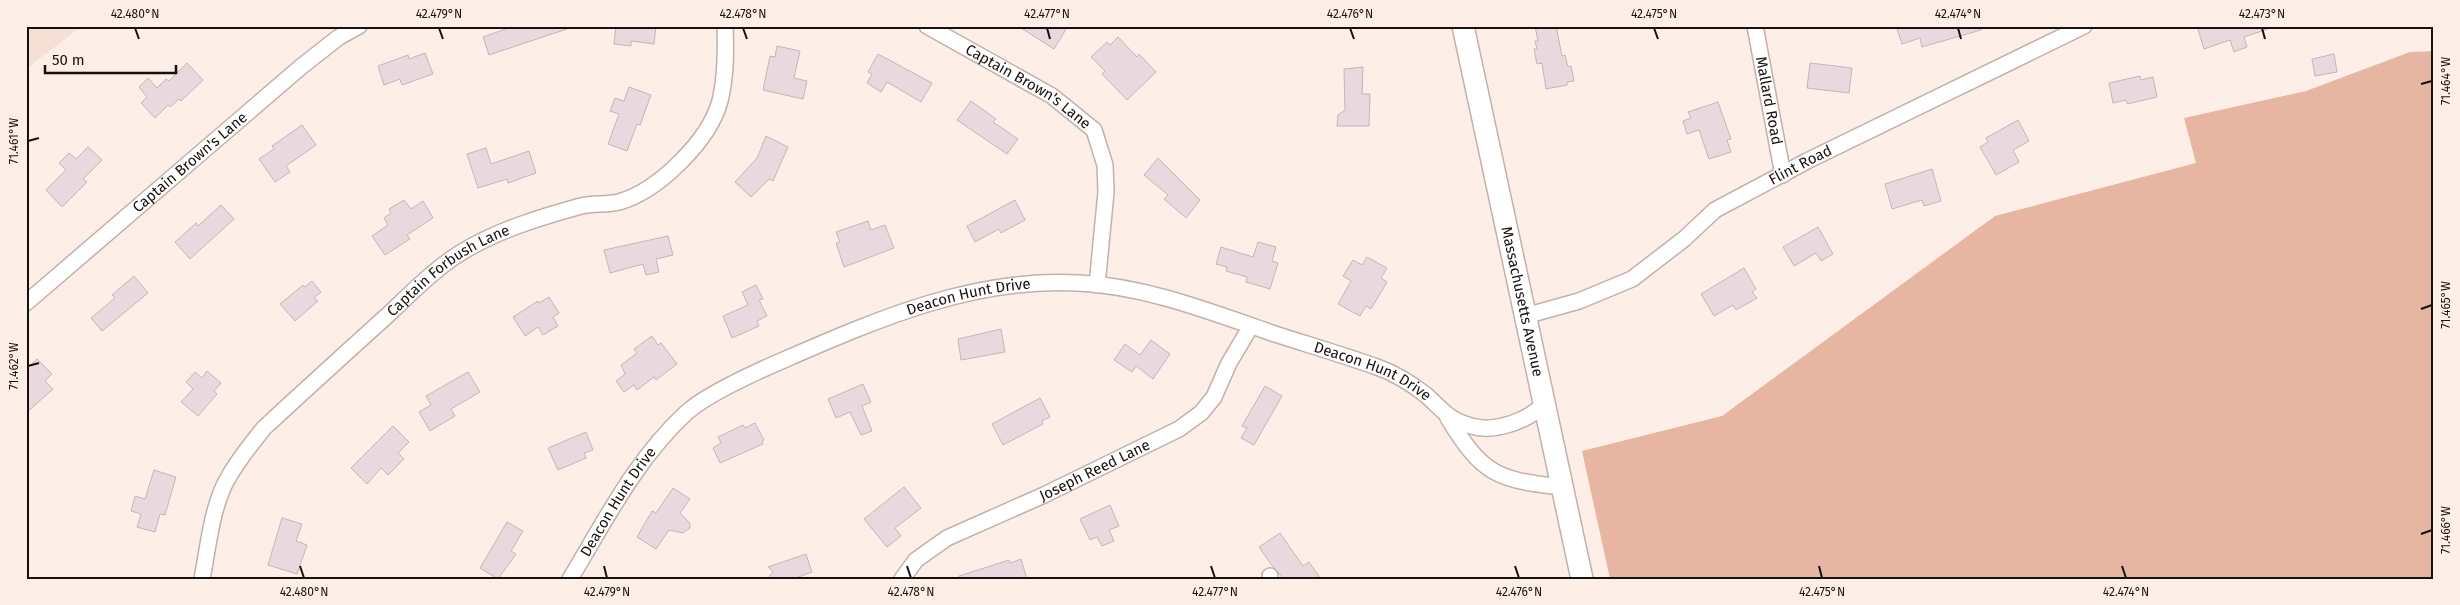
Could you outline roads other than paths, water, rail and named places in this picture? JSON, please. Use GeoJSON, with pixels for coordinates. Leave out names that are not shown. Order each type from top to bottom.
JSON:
{"type":"FeatureCollection","features":[{"type":"Feature","properties":{"kind":"main road","name":"Massachusetts Avenue"},"geometry":{"type":"LineString","coordinates":[[1463,26],[1582,579]]}},
{"type":"Feature","properties":{"kind":"street","name":"Captain Brown's Lane"},"geometry":{"type":"LineString","coordinates":[[26,303],[302,66],[339,37],[359,26]]}},
{"type":"Feature","properties":{"kind":"street","name":"Captain Forbush Lane"},"geometry":{"type":"LineString","coordinates":[[202,579],[214,518],[227,479],[247,449],[264,428],[404,300],[460,253],[494,235],[583,206],[618,202],[644,191],[662,180],[678,165],[709,126],[719,102],[726,65],[724,26]]}},
{"type":"Feature","properties":{"kind":"street","name":"Captain Brown's Lane"},"geometry":{"type":"LineString","coordinates":[[927,26],[1052,96],[1094,130],[1105,165],[1106,192],[1097,285]]}},
{"type":"Feature","properties":{"kind":"street","name":"Mallard Road"},"geometry":{"type":"LineString","coordinates":[[1755,26],[1784,174]]}},
{"type":"Feature","properties":{"kind":"street","name":"Flint Road"},"geometry":{"type":"LineString","coordinates":[[1525,316],[1579,300],[1632,279],[1684,239],[1714,210],[1991,70],[2084,26]]}},
{"type":"Feature","properties":{"kind":"street","name":"Deacon Hunt Drive"},"geometry":{"type":"LineString","coordinates":[[570,579],[632,476],[654,445],[689,410],[737,382],[854,330],[914,308],[982,290],[1025,283],[1079,283],[1143,292],[1192,305],[1379,367],[1424,394],[1448,418],[1476,460],[1498,475],[1536,484],[1562,487]]}},
{"type":"Feature","properties":{"kind":"street","name":"Joseph Reed Lane"},"geometry":{"type":"LineString","coordinates":[[902,579],[916,560],[947,538],[1044,495],[1179,429],[1194,418],[1214,397],[1229,363],[1251,326]]}},
{"type":"Feature","properties":{"kind":"street","name":"Deacon Hunt Drive"},"geometry":{"type":"LineString","coordinates":[[1448,418],[1474,428],[1514,424],[1535,413],[1544,404]]}}]}
